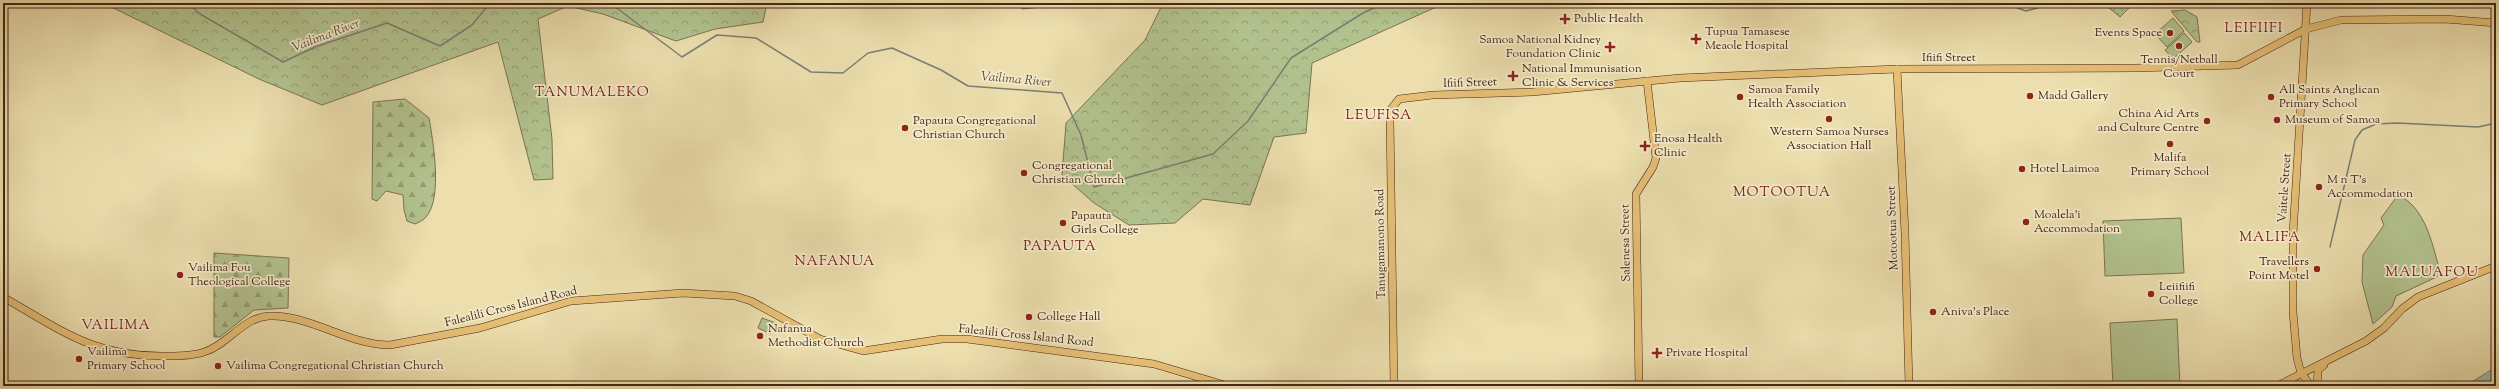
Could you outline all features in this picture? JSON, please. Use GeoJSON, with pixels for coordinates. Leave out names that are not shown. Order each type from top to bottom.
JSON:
{"type":"FeatureCollection","features":[{"type":"Feature","properties":{"kind":"main road","name":"Vaitele Street"},"geometry":{"type":"LineString","coordinates":[[2301,373],[2296,354],[2293,234],[2307,3]]}},
{"type":"Feature","properties":{"kind":"main road","name":"Ifiifi Street"},"geometry":{"type":"LineString","coordinates":[[1395,103],[1399,100],[1413,97],[1532,92],[1647,81],[1897,69],[2122,68],[2238,65],[2306,30],[2341,20],[2445,20],[2496,23]]}},
{"type":"Feature","properties":{"kind":"main road","name":"Motootua Street"},"geometry":{"type":"LineString","coordinates":[[1897,69],[1905,233],[1909,386]]}},
{"type":"Feature","properties":{"kind":"main road","name":"Salenesa Street"},"geometry":{"type":"LineString","coordinates":[[1639,386],[1636,194],[1653,167],[1656,158],[1647,81]]}},
{"type":"Feature","properties":{"kind":"main road","name":"Tanugamanono Road"},"geometry":{"type":"LineString","coordinates":[[1394,386],[1390,120],[1395,103]]}},
{"type":"Feature","properties":{"kind":"main road"},"geometry":{"type":"LineString","coordinates":[[2277,386],[2332,359],[2384,328],[2402,309],[2418,297],[2496,266]]}},
{"type":"Feature","properties":{"kind":"main road","name":"Falealili Cross Island Road"},"geometry":{"type":"LineString","coordinates":[[3,297],[84,343],[122,354],[158,356],[193,355],[205,352],[215,348],[251,321],[269,316],[291,319],[375,345],[390,345],[480,328],[571,300],[668,293],[725,295],[751,301],[820,339],[863,351],[942,339],[967,339],[1154,364],[1228,386]]}},
{"type":"Feature","properties":{"kind":"main road"},"geometry":{"type":"LineString","coordinates":[[2317,386],[2318,370],[2332,359]]}},
{"type":"Feature","properties":{"kind":"main road"},"geometry":{"type":"LineString","coordinates":[[2301,373],[2311,386]]}},
{"type":"Feature","properties":{"kind":"green space"},"geometry":{"type":"Polygon","coordinates":[[[103,3],[767,3],[763,22],[715,29],[676,41],[603,14],[568,6],[538,19],[552,139],[553,179],[534,180],[498,42],[322,105],[259,79],[103,3]]]}},
{"type":"Feature","properties":{"kind":"green space"},"geometry":{"type":"Polygon","coordinates":[[[1016,3],[1079,3],[1022,9],[1016,3]]]}},
{"type":"Feature","properties":{"kind":"green space"},"geometry":{"type":"Polygon","coordinates":[[[1163,3],[1445,3],[1312,63],[1306,133],[1274,137],[1250,205],[1203,199],[1175,223],[1129,225],[1094,203],[1062,175],[1066,123],[1145,40],[1163,3]]]}},
{"type":"Feature","properties":{"kind":"green space"},"geometry":{"type":"Polygon","coordinates":[[[2103,3],[2134,3],[2120,17],[2103,3]]]}},
{"type":"Feature","properties":{"kind":"green space"},"geometry":{"type":"Polygon","coordinates":[[[2185,10],[2197,17],[2200,42],[2197,42],[2171,11],[2185,10]]]}},
{"type":"Feature","properties":{"kind":"green space","name":"Events Space"},"geometry":{"type":"Polygon","coordinates":[[[2173,18],[2184,31],[2167,47],[2155,34],[2173,18]]]}},
{"type":"Feature","properties":{"kind":"green space","name":"Tennis/Netball Court"},"geometry":{"type":"Polygon","coordinates":[[[2184,33],[2192,42],[2173,59],[2165,50],[2184,33]]]}},
{"type":"Feature","properties":{"kind":"green space"},"geometry":{"type":"Polygon","coordinates":[[[405,99],[429,118],[433,140],[435,169],[434,197],[431,208],[425,218],[415,224],[407,221],[404,210],[403,195],[386,191],[377,201],[372,199],[373,102],[405,99]]]}},
{"type":"Feature","properties":{"kind":"green space"},"geometry":{"type":"Polygon","coordinates":[[[2398,195],[2408,201],[2416,209],[2422,219],[2432,241],[2441,275],[2396,296],[2392,307],[2373,324],[2362,282],[2363,255],[2384,225],[2381,218],[2398,195]]]}},
{"type":"Feature","properties":{"kind":"green space"},"geometry":{"type":"Polygon","coordinates":[[[2181,218],[2184,273],[2105,276],[2103,221],[2181,218]]]}},
{"type":"Feature","properties":{"kind":"green space"},"geometry":{"type":"Polygon","coordinates":[[[214,253],[289,258],[288,308],[254,310],[220,337],[214,337],[214,253]]]}},
{"type":"Feature","properties":{"kind":"green space"},"geometry":{"type":"Polygon","coordinates":[[[762,318],[776,323],[771,334],[758,328],[762,318]]]}},
{"type":"Feature","properties":{"kind":"green space"},"geometry":{"type":"Polygon","coordinates":[[[2177,319],[2180,386],[2113,386],[2110,323],[2177,319]]]}},
{"type":"Feature","properties":{"kind":"water"},"geometry":{"type":"Polygon","coordinates":[[[2496,367],[2496,381],[2490,386],[2465,386],[2496,367]]]}},
{"type":"Feature","properties":{"kind":"waterway","name":"Vailima River"},"geometry":{"type":"LineString","coordinates":[[188,3],[200,14],[283,62],[315,47],[387,23],[440,46],[472,25],[490,3]]}},
{"type":"Feature","properties":{"kind":"waterway","name":"Vailima River"},"geometry":{"type":"LineString","coordinates":[[610,3],[682,57],[717,35],[756,38],[811,72],[843,73],[868,53],[892,48],[941,70],[968,86],[1062,93],[1081,135],[1094,187],[1213,154],[1248,121],[1291,58],[1363,13],[1385,3]]}},
{"type":"Feature","properties":{"kind":"waterway","name":"Vailima River"},"geometry":{"type":"LineString","coordinates":[[2004,3],[2026,11],[2056,3]]}},
{"type":"Feature","properties":{"kind":"waterway"},"geometry":{"type":"LineString","coordinates":[[2330,247],[2355,140],[2362,130],[2376,124],[2397,123],[2478,127],[2496,123]]}},
{"type":"Feature","properties":{"kind":"place","name":"Public Health"},"geometry":{"type":"Point","coordinates":[1565,19]}},
{"type":"Feature","properties":{"kind":"place","name":"Events Space"},"geometry":{"type":"Point","coordinates":[2170,33]}},
{"type":"Feature","properties":{"kind":"place","name":"Tupua Tamasese Meaole Hospital"},"geometry":{"type":"Point","coordinates":[1696,39]}},
{"type":"Feature","properties":{"kind":"place","name":"Tennis/Netball Court"},"geometry":{"type":"Point","coordinates":[2179,46]}},
{"type":"Feature","properties":{"kind":"place","name":"Samoa National Kidney Foundation Clinic"},"geometry":{"type":"Point","coordinates":[1610,47]}},
{"type":"Feature","properties":{"kind":"place","name":"National Immunisation Clinic & Services"},"geometry":{"type":"Point","coordinates":[1513,76]}},
{"type":"Feature","properties":{"kind":"place","name":"Madd Gallery"},"geometry":{"type":"Point","coordinates":[2030,96]}},
{"type":"Feature","properties":{"kind":"place","name":"Samoa Family Health Association"},"geometry":{"type":"Point","coordinates":[1740,97]}},
{"type":"Feature","properties":{"kind":"place","name":"All Saints Anglican Primary School"},"geometry":{"type":"Point","coordinates":[2271,97]}},
{"type":"Feature","properties":{"kind":"place","name":"Western Samoa Nurses Association Hall"},"geometry":{"type":"Point","coordinates":[1829,119]}},
{"type":"Feature","properties":{"kind":"place","name":"Museum of Samoa"},"geometry":{"type":"Point","coordinates":[2277,120]}},
{"type":"Feature","properties":{"kind":"place","name":"China Aid Arts and Culture Centre"},"geometry":{"type":"Point","coordinates":[2207,121]}},
{"type":"Feature","properties":{"kind":"place","name":"Papauta Congregational Christian Church"},"geometry":{"type":"Point","coordinates":[905,128]}},
{"type":"Feature","properties":{"kind":"place","name":"Malifa Primary School"},"geometry":{"type":"Point","coordinates":[2170,144]}},
{"type":"Feature","properties":{"kind":"place","name":"Enosa Health Clinic"},"geometry":{"type":"Point","coordinates":[1645,146]}},
{"type":"Feature","properties":{"kind":"place","name":"Hotel Laimoa"},"geometry":{"type":"Point","coordinates":[2022,169]}},
{"type":"Feature","properties":{"kind":"place","name":"Congregational Christian Church"},"geometry":{"type":"Point","coordinates":[1024,173]}},
{"type":"Feature","properties":{"kind":"place","name":"M n T's Accommodation"},"geometry":{"type":"Point","coordinates":[2319,187]}},
{"type":"Feature","properties":{"kind":"place","name":"Moalela'i Accommodation"},"geometry":{"type":"Point","coordinates":[2026,222]}},
{"type":"Feature","properties":{"kind":"place","name":"Papauta Girls College"},"geometry":{"type":"Point","coordinates":[1063,223]}},
{"type":"Feature","properties":{"kind":"place","name":"Travellers Point Motel"},"geometry":{"type":"Point","coordinates":[2317,269]}},
{"type":"Feature","properties":{"kind":"place","name":"Vailima Fou Theological College"},"geometry":{"type":"Point","coordinates":[180,275]}},
{"type":"Feature","properties":{"kind":"place","name":"Leiifiifi College"},"geometry":{"type":"Point","coordinates":[2151,294]}},
{"type":"Feature","properties":{"kind":"place","name":"Aniva's Place"},"geometry":{"type":"Point","coordinates":[1933,312]}},
{"type":"Feature","properties":{"kind":"place","name":"College Hall"},"geometry":{"type":"Point","coordinates":[1029,317]}},
{"type":"Feature","properties":{"kind":"place","name":"Nafanua Methodist Church"},"geometry":{"type":"Point","coordinates":[760,336]}},
{"type":"Feature","properties":{"kind":"place","name":"Private Hospital"},"geometry":{"type":"Point","coordinates":[1657,353]}},
{"type":"Feature","properties":{"kind":"place","name":"Vailima Primary School"},"geometry":{"type":"Point","coordinates":[79,359]}},
{"type":"Feature","properties":{"kind":"place","name":"Vailima Congregational Christian Church"},"geometry":{"type":"Point","coordinates":[218,366]}},
{"type":"Feature","properties":{"kind":"district","name":"LEIFIIFI"},"geometry":{"type":"Point","coordinates":[2254,29]}},
{"type":"Feature","properties":{"kind":"district","name":"TANUMALEKO"},"geometry":{"type":"Point","coordinates":[592,93]}},
{"type":"Feature","properties":{"kind":"district","name":"LEUFISA"},"geometry":{"type":"Point","coordinates":[1379,116]}},
{"type":"Feature","properties":{"kind":"district","name":"MOTOOTUA"},"geometry":{"type":"Point","coordinates":[1782,193]}},
{"type":"Feature","properties":{"kind":"district","name":"MALIFA"},"geometry":{"type":"Point","coordinates":[2270,238]}},
{"type":"Feature","properties":{"kind":"district","name":"PAPAUTA"},"geometry":{"type":"Point","coordinates":[1060,247]}},
{"type":"Feature","properties":{"kind":"district","name":"NAFANUA"},"geometry":{"type":"Point","coordinates":[835,262]}},
{"type":"Feature","properties":{"kind":"district","name":"MALUAFOU"},"geometry":{"type":"Point","coordinates":[2432,273]}},
{"type":"Feature","properties":{"kind":"district","name":"VAILIMA"},"geometry":{"type":"Point","coordinates":[116,326]}}]}
